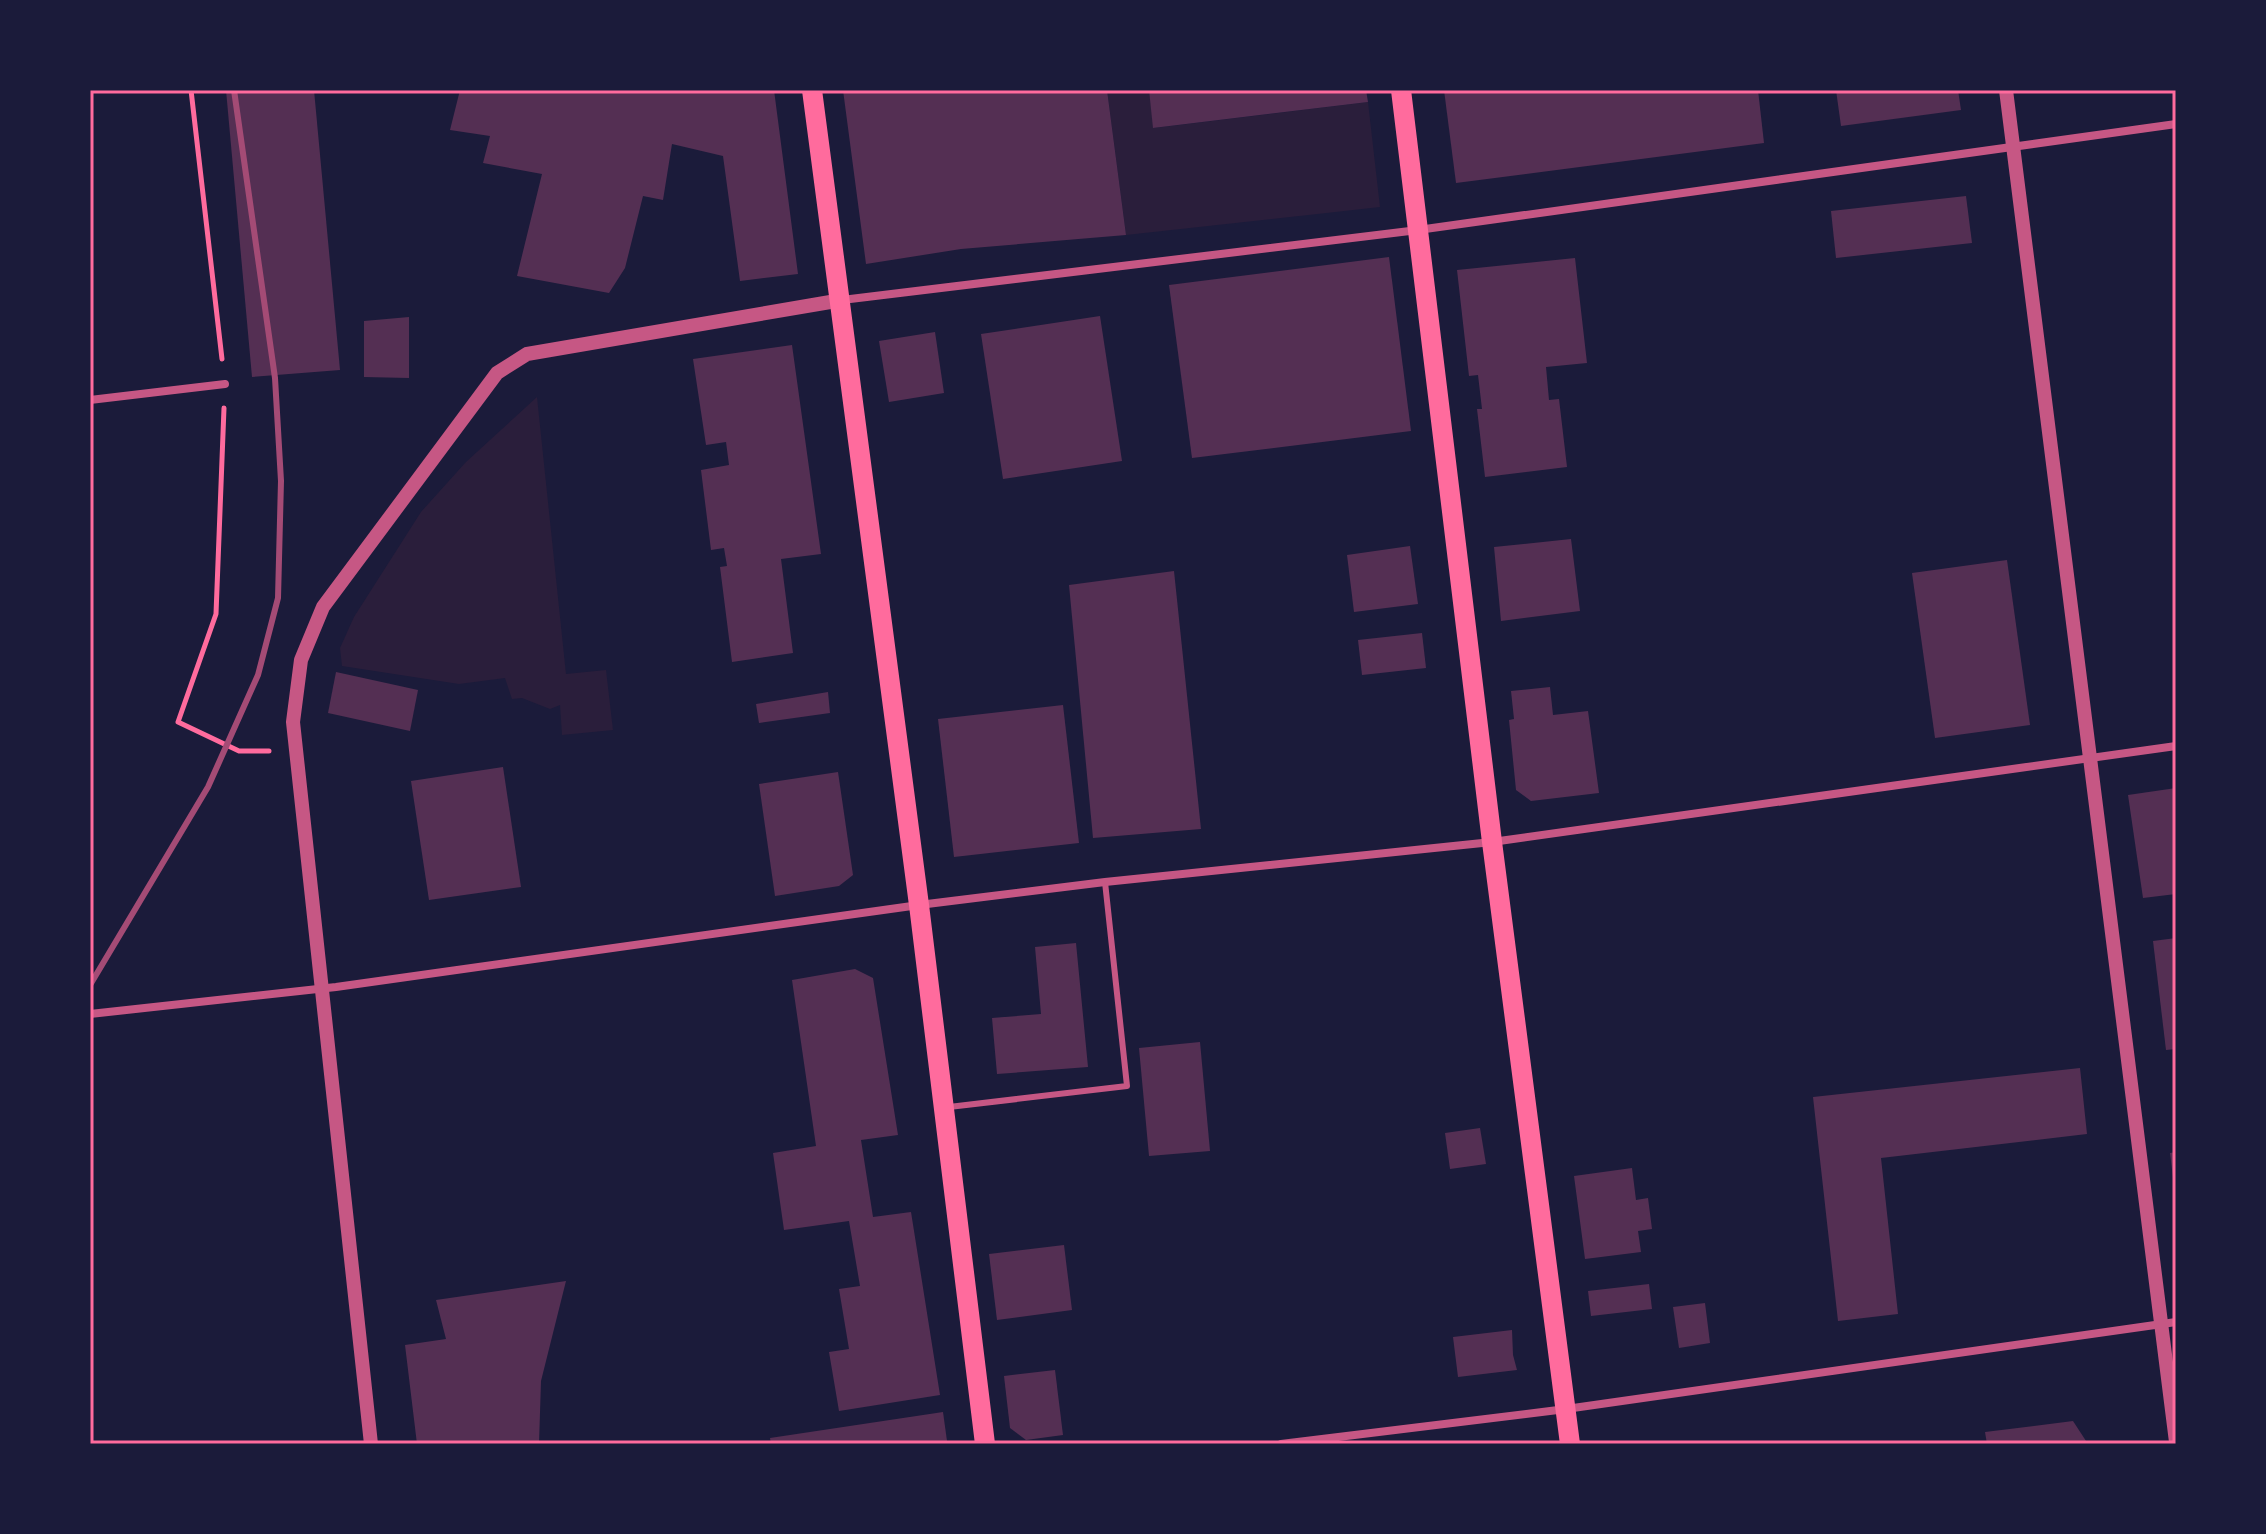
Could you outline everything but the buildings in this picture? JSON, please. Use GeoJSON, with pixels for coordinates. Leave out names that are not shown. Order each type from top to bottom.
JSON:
{"type":"FeatureCollection","features":[{"type":"Feature","properties":{"kind":"main road"},"geometry":{"type":"LineString","coordinates":[[812,90],[842,300],[985,1444]]}},
{"type":"Feature","properties":{"kind":"main road"},"geometry":{"type":"LineString","coordinates":[[1401,90],[1492,842],[1570,1444]]}},
{"type":"Feature","properties":{"kind":"street"},"geometry":{"type":"LineString","coordinates":[[2006,90],[2090,756],[2169,1323],[2176,1442]]}},
{"type":"Feature","properties":{"kind":"street"},"geometry":{"type":"LineString","coordinates":[[371,1444],[293,722],[301,660],[323,607],[497,373],[527,354],[842,300],[1418,230],[2176,124]]}},
{"type":"Feature","properties":{"kind":"street"},"geometry":{"type":"LineString","coordinates":[[90,400],[225,384]]}},
{"type":"Feature","properties":{"kind":"street"},"geometry":{"type":"LineString","coordinates":[[90,1014],[324,988],[1105,882],[1492,842],[2176,746]]}},
{"type":"Feature","properties":{"kind":"street"},"geometry":{"type":"LineString","coordinates":[[1281,1444],[1566,1409],[2169,1323]]}},
{"type":"Feature","properties":{"kind":"lane"},"geometry":{"type":"LineString","coordinates":[[944,1107],[1127,1086],[1105,882]]}},
{"type":"Feature","properties":{"kind":"path"},"geometry":{"type":"LineString","coordinates":[[191,90],[225,384],[216,614]]}},
{"type":"Feature","properties":{"kind":"shaded area"},"geometry":{"type":"Polygon","coordinates":[[[1107,90],[1149,90],[1154,128],[1368,102],[1380,207],[1126,235],[1107,90]]]}},
{"type":"Feature","properties":{"kind":"shaded area"},"geometry":{"type":"Polygon","coordinates":[[[537,397],[566,674],[606,670],[613,730],[562,735],[560,705],[550,709],[522,698],[512,699],[505,678],[459,684],[342,666],[340,648],[354,617],[421,512],[466,462],[537,397]]]}},
{"type":"Feature","properties":{"kind":"railway"},"geometry":{"type":"LineString","coordinates":[[90,985],[208,787],[258,675],[278,598],[281,481],[275,378],[234,90]]}}]}
